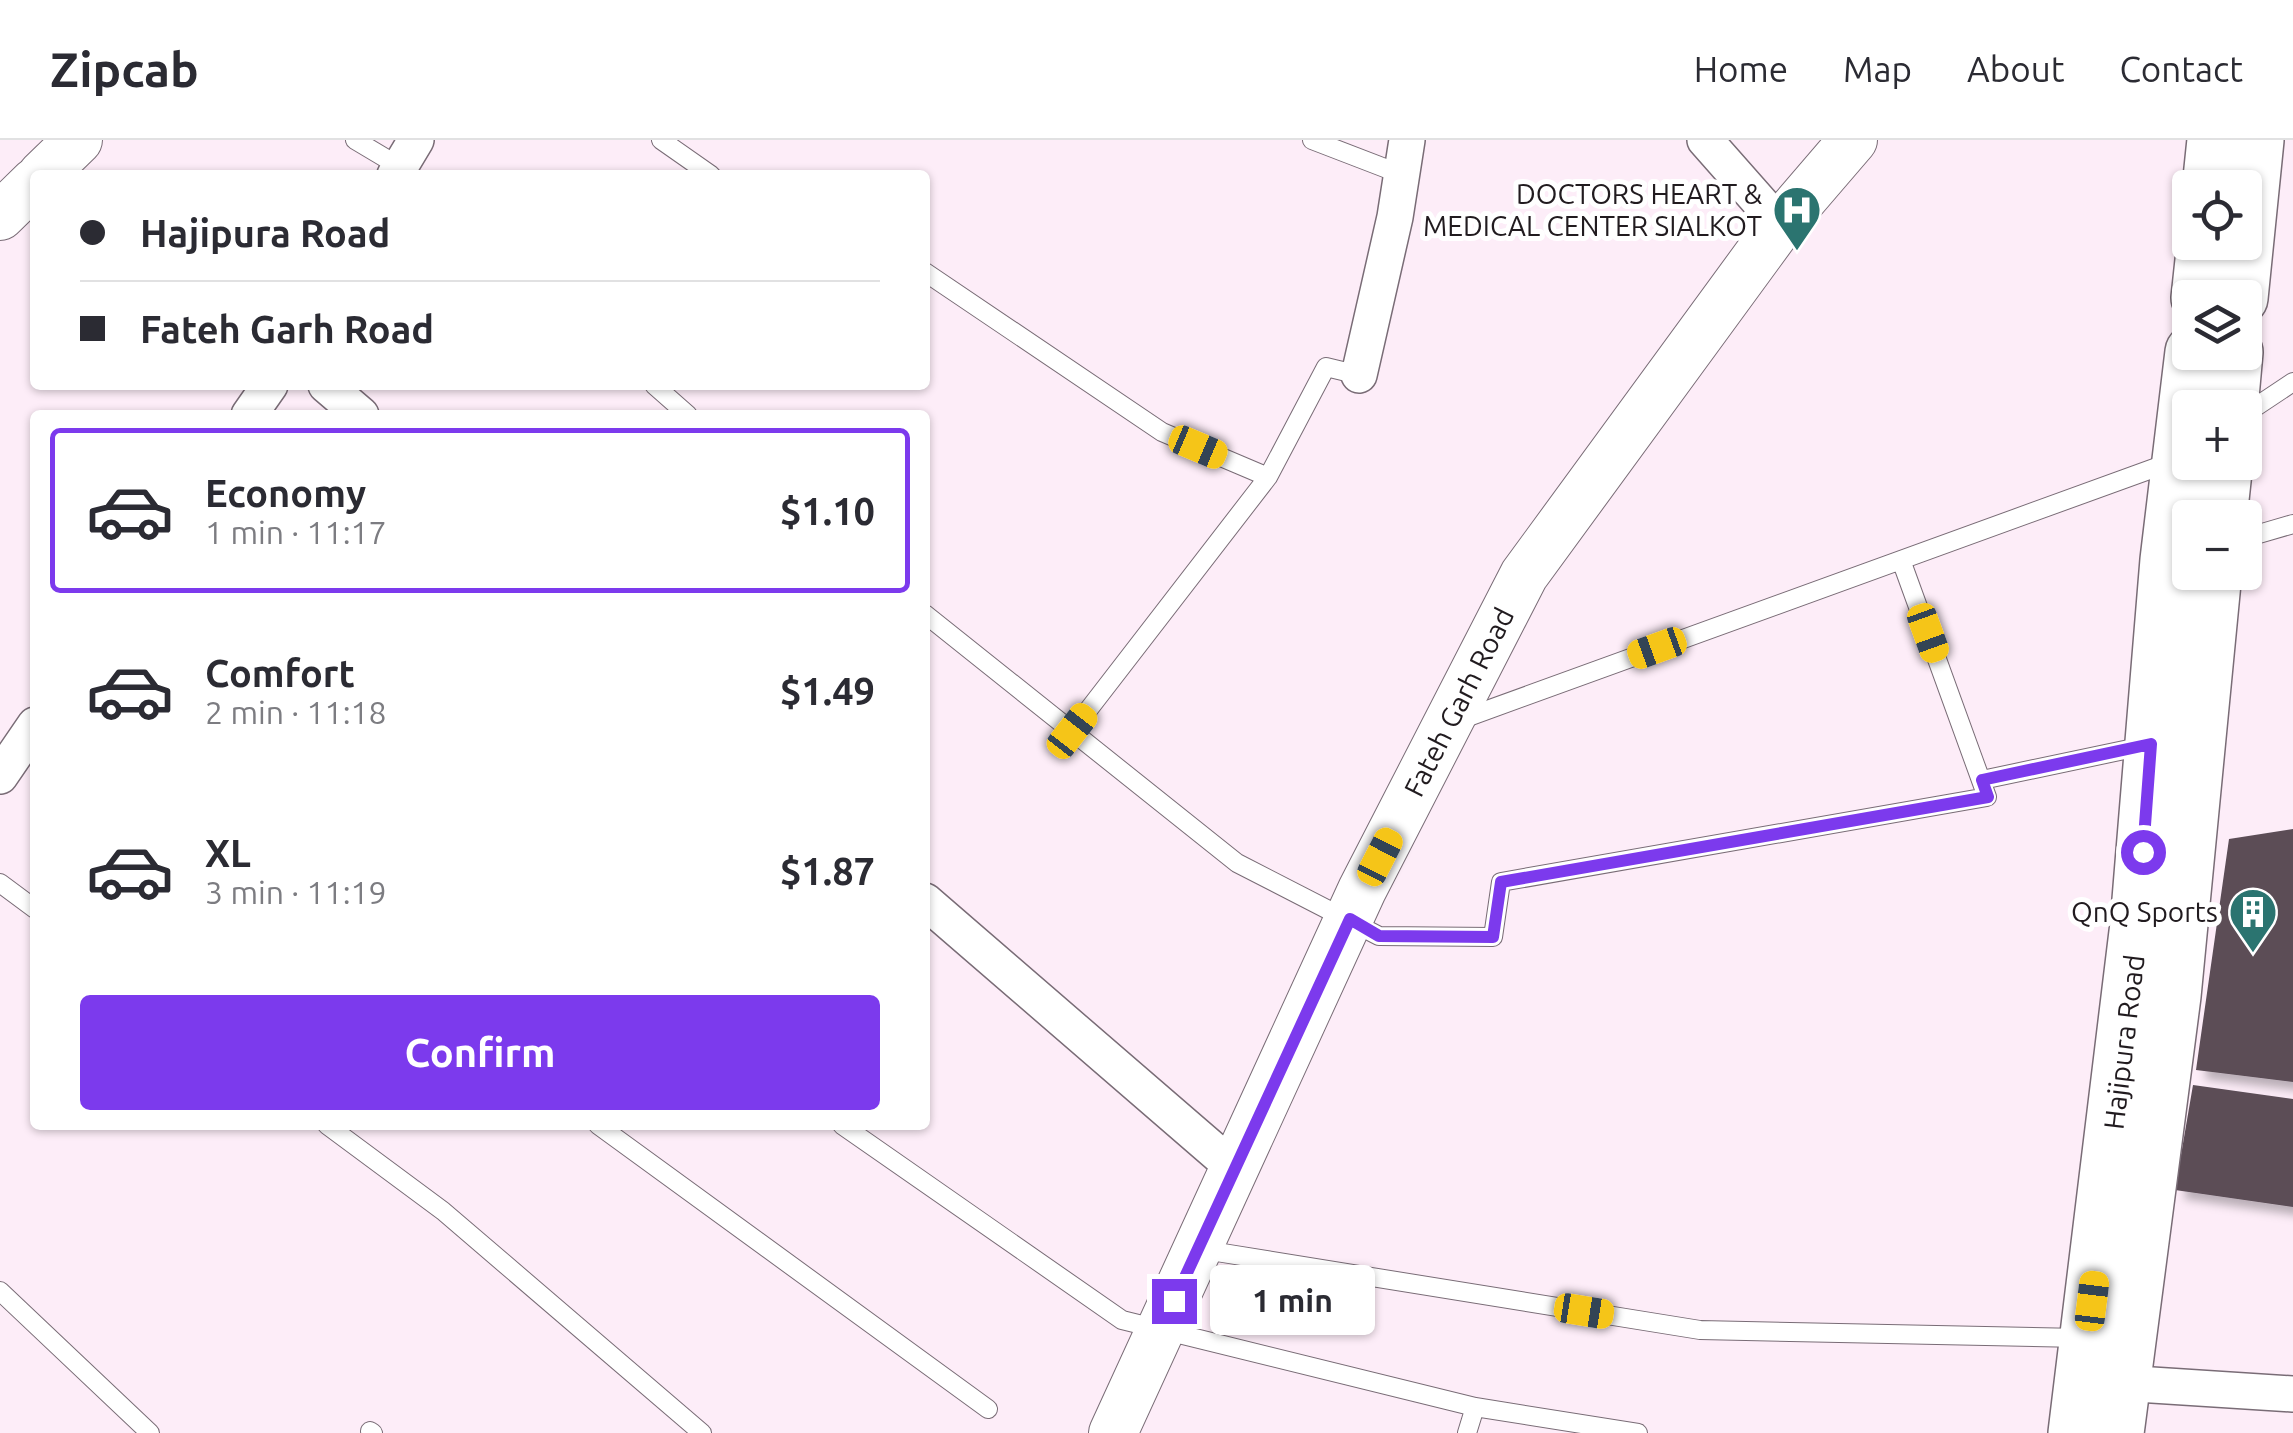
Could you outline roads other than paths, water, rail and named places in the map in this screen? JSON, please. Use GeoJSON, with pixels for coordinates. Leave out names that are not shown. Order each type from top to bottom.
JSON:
{"type":"FeatureCollection","features":[{"type":"Feature","properties":{"kind":"main road"},"geometry":{"type":"LineString","coordinates":[[2212,170],[2216,140]]}},
{"type":"Feature","properties":{"kind":"main road"},"geometry":{"type":"LineString","coordinates":[[2242,280],[2256,140]]}},
{"type":"Feature","properties":{"kind":"main road","name":"Hajipura Road"},"geometry":{"type":"LineString","coordinates":[[2076,1433],[2138,924],[2151,744],[2185,590]]}},
{"type":"Feature","properties":{"kind":"main road"},"geometry":{"type":"LineString","coordinates":[[2118,1408],[2174,996],[2190,590]]}},
{"type":"Feature","properties":{"kind":"street"},"geometry":{"type":"LineString","coordinates":[[1359,375],[1363,371],[1408,140]]}},
{"type":"Feature","properties":{"kind":"street"},"geometry":{"type":"LineString","coordinates":[[1704,140],[1780,225]]}},
{"type":"Feature","properties":{"kind":"street","name":"Fateh Garh Road"},"geometry":{"type":"LineString","coordinates":[[1112,1433],[1350,919],[1524,575],[1780,225],[1853,140]]}},
{"type":"Feature","properties":{"kind":"street"},"geometry":{"type":"LineString","coordinates":[[0,216],[30,185]]}},
{"type":"Feature","properties":{"kind":"street"},"geometry":{"type":"LineString","coordinates":[[332,390],[355,410]]}},
{"type":"Feature","properties":{"kind":"street"},"geometry":{"type":"LineString","coordinates":[[0,776],[22,736]]}},
{"type":"Feature","properties":{"kind":"street"},"geometry":{"type":"LineString","coordinates":[[930,906],[1234,1168]]}},
{"type":"Feature","properties":{"kind":"street"},"geometry":{"type":"LineString","coordinates":[[2118,1408],[2293,1394]]}},
{"type":"Feature","properties":{"kind":"lane"},"geometry":{"type":"LineString","coordinates":[[355,140],[405,164]]}},
{"type":"Feature","properties":{"kind":"lane"},"geometry":{"type":"LineString","coordinates":[[661,140],[705,170]]}},
{"type":"Feature","properties":{"kind":"lane"},"geometry":{"type":"LineString","coordinates":[[1312,140],[1403,175]]}},
{"type":"Feature","properties":{"kind":"lane"},"geometry":{"type":"LineString","coordinates":[[930,275],[1162,432],[1268,477]]}},
{"type":"Feature","properties":{"kind":"lane"},"geometry":{"type":"LineString","coordinates":[[1072,731],[1268,477],[1326,367],[1359,375]]}},
{"type":"Feature","properties":{"kind":"lane"},"geometry":{"type":"LineString","coordinates":[[2262,403],[2293,382]]}},
{"type":"Feature","properties":{"kind":"lane"},"geometry":{"type":"LineString","coordinates":[[660,390],[682,410]]}},
{"type":"Feature","properties":{"kind":"lane"},"geometry":{"type":"LineString","coordinates":[[1448,724],[1901,560],[2172,470]]}},
{"type":"Feature","properties":{"kind":"lane"},"geometry":{"type":"LineString","coordinates":[[2262,533],[2293,524]]}},
{"type":"Feature","properties":{"kind":"lane"},"geometry":{"type":"LineString","coordinates":[[930,618],[1236,863],[1379,936],[1493,937],[1501,882],[1988,797],[1901,560]]}},
{"type":"Feature","properties":{"kind":"lane"},"geometry":{"type":"LineString","coordinates":[[1982,780],[2151,744]]}},
{"type":"Feature","properties":{"kind":"lane"},"geometry":{"type":"LineString","coordinates":[[0,882],[30,904]]}},
{"type":"Feature","properties":{"kind":"lane"},"geometry":{"type":"LineString","coordinates":[[333,1130],[443,1212],[702,1433]]}},
{"type":"Feature","properties":{"kind":"lane"},"geometry":{"type":"LineString","coordinates":[[605,1130],[988,1408]]}},
{"type":"Feature","properties":{"kind":"lane"},"geometry":{"type":"LineString","coordinates":[[849,1130],[1122,1320],[1475,1406],[1638,1433]]}},
{"type":"Feature","properties":{"kind":"lane"},"geometry":{"type":"LineString","coordinates":[[1198,1248],[1700,1330],[2088,1338]]}},
{"type":"Feature","properties":{"kind":"lane"},"geometry":{"type":"LineString","coordinates":[[0,1291],[150,1433]]}},
{"type":"Feature","properties":{"kind":"lane"},"geometry":{"type":"LineString","coordinates":[[1467,1433],[1475,1406]]}},
{"type":"Feature","properties":{"kind":"place","name":"DOCTORS HEART & MEDICAL CENTER SIALKOT"},"geometry":{"type":"Point","coordinates":[1797,252]}},
{"type":"Feature","properties":{"kind":"place","name":"QnQ Sports"},"geometry":{"type":"Point","coordinates":[2253,954]}}]}
